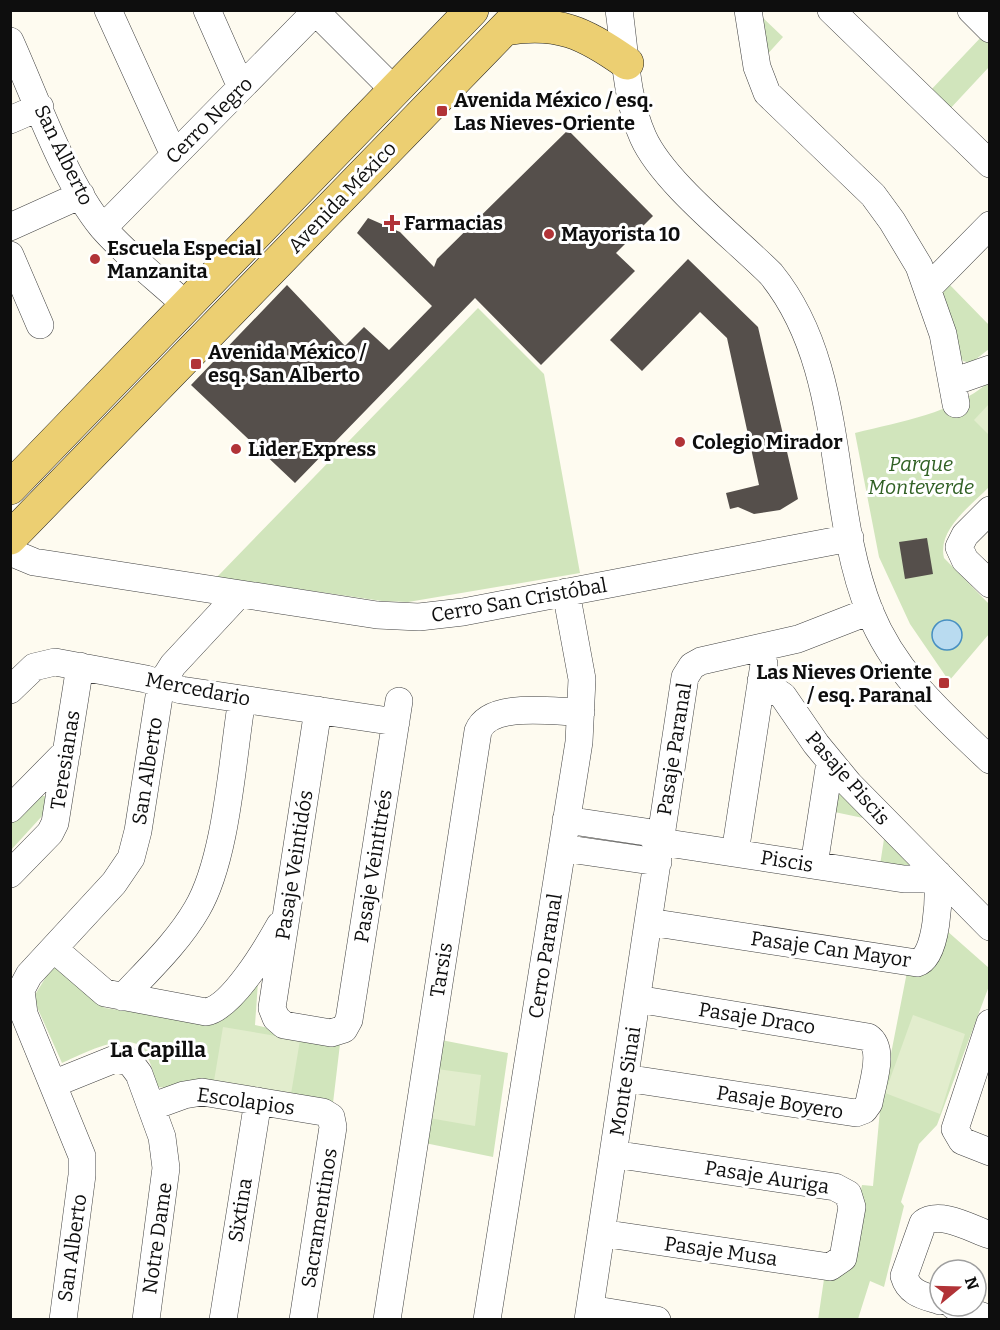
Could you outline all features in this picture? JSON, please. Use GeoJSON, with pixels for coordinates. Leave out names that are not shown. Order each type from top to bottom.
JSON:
{"type":"FeatureCollection","features":[{"type":"Feature","properties":{"kind":"main road","name":"Avenida México"},"geometry":{"type":"LineString","coordinates":[[10,488],[395,91],[462,14]]}},
{"type":"Feature","properties":{"kind":"main road"},"geometry":{"type":"LineString","coordinates":[[514,20],[568,29],[604,46],[627,63]]}},
{"type":"Feature","properties":{"kind":"main road","name":"Avenida México"},"geometry":{"type":"LineString","coordinates":[[10,538],[514,20]]}},
{"type":"Feature","properties":{"kind":"main road"},"geometry":{"type":"LineString","coordinates":[[61,436],[51,455],[54,465],[61,473],[71,475]]}},
{"type":"Feature","properties":{"kind":"street"},"geometry":{"type":"LineString","coordinates":[[108,10],[174,155]]}},
{"type":"Feature","properties":{"kind":"street"},"geometry":{"type":"LineString","coordinates":[[207,10],[241,87]]}},
{"type":"Feature","properties":{"kind":"street"},"geometry":{"type":"LineString","coordinates":[[618,10],[638,124],[659,165],[771,274],[785,292],[805,326],[822,387],[850,538],[870,611],[889,651],[915,687],[990,760]]}},
{"type":"Feature","properties":{"kind":"street"},"geometry":{"type":"LineString","coordinates":[[748,10],[759,76],[767,93],[851,171],[873,195],[906,243],[928,288],[943,334],[955,393],[990,369]]}},
{"type":"Feature","properties":{"kind":"street"},"geometry":{"type":"LineString","coordinates":[[831,10],[990,164]]}},
{"type":"Feature","properties":{"kind":"street"},"geometry":{"type":"LineString","coordinates":[[971,10],[990,29]]}},
{"type":"Feature","properties":{"kind":"street"},"geometry":{"type":"LineString","coordinates":[[315,11],[395,91]]}},
{"type":"Feature","properties":{"kind":"street","name":"Cerro Negro"},"geometry":{"type":"LineString","coordinates":[[103,228],[315,11]]}},
{"type":"Feature","properties":{"kind":"street","name":"San Alberto"},"geometry":{"type":"LineString","coordinates":[[10,41],[81,195],[103,228],[187,306]]}},
{"type":"Feature","properties":{"kind":"street"},"geometry":{"type":"LineString","coordinates":[[10,120],[40,107]]}},
{"type":"Feature","properties":{"kind":"street"},"geometry":{"type":"LineString","coordinates":[[10,227],[81,195]]}},
{"type":"Feature","properties":{"kind":"street"},"geometry":{"type":"LineString","coordinates":[[928,288],[990,225]]}},
{"type":"Feature","properties":{"kind":"street"},"geometry":{"type":"LineString","coordinates":[[10,255],[40,325]]}},
{"type":"Feature","properties":{"kind":"street"},"geometry":{"type":"LineString","coordinates":[[990,510],[965,535],[959,548],[965,560],[990,584]]}},
{"type":"Feature","properties":{"kind":"street","name":"Cerro San Cristóbal"},"geometry":{"type":"LineString","coordinates":[[10,552],[34,562],[377,615],[419,617],[566,592],[850,538]]}},
{"type":"Feature","properties":{"kind":"street","name":"Cerro Paranal"},"geometry":{"type":"LineString","coordinates":[[488,1320],[581,712],[579,661],[566,592]]}},
{"type":"Feature","properties":{"kind":"street","name":"San Alberto"},"geometry":{"type":"LineString","coordinates":[[63,1320],[83,1166],[80,1148],[16,1006],[24,982],[114,883],[131,858],[138,831],[161,684],[173,665],[239,594]]}},
{"type":"Feature","properties":{"kind":"street","name":"Pasaje Paranal"},"geometry":{"type":"LineString","coordinates":[[660,852],[688,671],[701,661],[798,639],[870,611]]}},
{"type":"Feature","properties":{"kind":"street"},"geometry":{"type":"LineString","coordinates":[[735,853],[766,648]]}},
{"type":"Feature","properties":{"kind":"street","name":"Mercedario"},"geometry":{"type":"LineString","coordinates":[[10,690],[27,672],[41,664],[55,662],[181,690],[318,710],[398,711]]}},
{"type":"Feature","properties":{"kind":"street","name":"Teresianas"},"geometry":{"type":"LineString","coordinates":[[10,874],[53,828],[80,666]]}},
{"type":"Feature","properties":{"kind":"street","name":"Pasaje Piscis"},"geometry":{"type":"LineString","coordinates":[[761,681],[783,696],[830,762],[938,874]]}},
{"type":"Feature","properties":{"kind":"street"},"geometry":{"type":"LineString","coordinates":[[123,997],[178,937],[206,892],[218,852],[242,699]]}},
{"type":"Feature","properties":{"kind":"street","name":"Pasaje Veintidós"},"geometry":{"type":"LineString","coordinates":[[265,969],[287,911],[318,710]]}},
{"type":"Feature","properties":{"kind":"street","name":"Pasaje Veintitrés"},"geometry":{"type":"LineString","coordinates":[[265,969],[276,1018],[289,1026],[331,1033],[344,1029],[349,1020],[398,711]]}},
{"type":"Feature","properties":{"kind":"street","name":"Tarsis"},"geometry":{"type":"LineString","coordinates":[[387,1320],[478,731],[485,720],[498,712],[581,712]]}},
{"type":"Feature","properties":{"kind":"street"},"geometry":{"type":"LineString","coordinates":[[10,809],[67,751]]}},
{"type":"Feature","properties":{"kind":"street"},"geometry":{"type":"LineString","coordinates":[[814,865],[830,762]]}},
{"type":"Feature","properties":{"kind":"street","name":"Piscis"},"geometry":{"type":"LineString","coordinates":[[566,820],[645,832],[660,852]]}},
{"type":"Feature","properties":{"kind":"street","name":"Piscis"},"geometry":{"type":"LineString","coordinates":[[562,848],[735,853],[914,880],[938,874]]}},
{"type":"Feature","properties":{"kind":"street","name":"Monte Sinai"},"geometry":{"type":"LineString","coordinates":[[589,1314],[660,852]]}},
{"type":"Feature","properties":{"kind":"street"},"geometry":{"type":"LineString","coordinates":[[938,874],[990,927]]}},
{"type":"Feature","properties":{"kind":"street","name":"Pasaje Can Mayor"},"geometry":{"type":"LineString","coordinates":[[649,922],[917,963],[927,957],[930,950],[938,901],[938,874]]}},
{"type":"Feature","properties":{"kind":"street"},"geometry":{"type":"LineString","coordinates":[[54,949],[97,988],[123,997],[200,1011],[212,1011],[265,969]]}},
{"type":"Feature","properties":{"kind":"street","name":"Pasaje Draco"},"geometry":{"type":"LineString","coordinates":[[637,999],[864,1036],[874,1042]]}},
{"type":"Feature","properties":{"kind":"street"},"geometry":{"type":"LineString","coordinates":[[990,1023],[982,1066],[955,1125],[956,1134],[962,1142],[990,1152]]}},
{"type":"Feature","properties":{"kind":"street","name":"Pasaje Boyero"},"geometry":{"type":"LineString","coordinates":[[625,1078],[856,1113],[864,1110],[869,1103],[877,1053],[874,1042]]}},
{"type":"Feature","properties":{"kind":"street"},"geometry":{"type":"LineString","coordinates":[[53,1084],[110,1060],[125,1060],[137,1070],[151,1107]]}},
{"type":"Feature","properties":{"kind":"street","name":"Escolapios"},"geometry":{"type":"LineString","coordinates":[[151,1107],[180,1096],[202,1092],[322,1112],[331,1117]]}},
{"type":"Feature","properties":{"kind":"street","name":"Notre Dame"},"geometry":{"type":"LineString","coordinates":[[165,1156],[172,1142],[180,1096]]}},
{"type":"Feature","properties":{"kind":"street","name":"Sixtina"},"geometry":{"type":"LineString","coordinates":[[223,1320],[258,1101]]}},
{"type":"Feature","properties":{"kind":"street","name":"Notre Dame"},"geometry":{"type":"LineString","coordinates":[[146,1320],[166,1181],[165,1156],[151,1107]]}},
{"type":"Feature","properties":{"kind":"street","name":"Sacramentinos"},"geometry":{"type":"LineString","coordinates":[[303,1320],[333,1127],[331,1117]]}},
{"type":"Feature","properties":{"kind":"street","name":"Pasaje Auriga"},"geometry":{"type":"LineString","coordinates":[[614,1154],[840,1189],[850,1197],[852,1207],[845,1252],[840,1263]]}},
{"type":"Feature","properties":{"kind":"street"},"geometry":{"type":"LineString","coordinates":[[928,1297],[915,1292],[906,1283],[904,1276],[920,1228],[928,1219],[940,1218],[990,1236]]}},
{"type":"Feature","properties":{"kind":"street","name":"Pasaje Musa"},"geometry":{"type":"LineString","coordinates":[[601,1233],[825,1266],[840,1263]]}},
{"type":"Feature","properties":{"kind":"street"},"geometry":{"type":"LineString","coordinates":[[589,1314],[657,1320]]}},
{"type":"Feature","properties":{"kind":"green space"},"geometry":{"type":"Polygon","coordinates":[[[760,15],[783,37],[764,58],[760,15]]]}},
{"type":"Feature","properties":{"kind":"green space"},"geometry":{"type":"Polygon","coordinates":[[[984,34],[989,39],[989,67],[948,111],[929,92],[984,34]]]}},
{"type":"Feature","properties":{"kind":"green space"},"geometry":{"type":"Polygon","coordinates":[[[948,283],[989,325],[989,349],[971,363],[963,361],[958,352],[941,292],[948,283]]]}},
{"type":"Feature","properties":{"kind":"green space"},"geometry":{"type":"Polygon","coordinates":[[[478,308],[544,374],[580,573],[408,602],[382,601],[217,577],[478,308]]]}},
{"type":"Feature","properties":{"kind":"green space","name":"Parque Monteverde"},"geometry":{"type":"Polygon","coordinates":[[[989,382],[989,487],[958,518],[946,537],[943,547],[944,558],[989,604],[989,634],[949,681],[910,624],[879,557],[855,433],[943,409],[959,402],[989,382]]]}},
{"type":"Feature","properties":{"kind":"green space"},"geometry":{"type":"Polygon","coordinates":[[[989,404],[989,435],[974,420],[989,404]]]}},
{"type":"Feature","properties":{"kind":"green space"},"geometry":{"type":"Polygon","coordinates":[[[830,783],[863,818],[825,810],[830,783]]]}},
{"type":"Feature","properties":{"kind":"green space"},"geometry":{"type":"Polygon","coordinates":[[[38,796],[49,796],[43,815],[11,850],[11,824],[38,796]]]}},
{"type":"Feature","properties":{"kind":"green space"},"geometry":{"type":"Polygon","coordinates":[[[884,839],[915,869],[880,865],[884,839]]]}},
{"type":"Feature","properties":{"kind":"green space"},"geometry":{"type":"Polygon","coordinates":[[[938,923],[989,968],[989,986],[937,1125],[919,1144],[901,1202],[904,1206],[884,1287],[870,1281],[858,1319],[818,1320],[824,1279],[844,1272],[862,1185],[873,1186],[880,1110],[907,972],[938,923]]]}},
{"type":"Feature","properties":{"kind":"green space"},"geometry":{"type":"Polygon","coordinates":[[[54,964],[105,1008],[213,1023],[258,982],[255,1025],[340,1044],[333,1103],[158,1087],[145,1052],[138,1045],[129,1042],[105,1045],[62,1063],[33,998],[54,964]]]}},
{"type":"Feature","properties":{"kind":"green space"},"geometry":{"type":"Polygon","coordinates":[[[913,1015],[965,1034],[940,1114],[885,1093],[913,1015]]]}},
{"type":"Feature","properties":{"kind":"green space"},"geometry":{"type":"Polygon","coordinates":[[[223,1027],[300,1040],[291,1094],[214,1081],[223,1027]]]}},
{"type":"Feature","properties":{"kind":"green space"},"geometry":{"type":"Polygon","coordinates":[[[436,1039],[508,1053],[493,1157],[420,1142],[436,1039]]]}},
{"type":"Feature","properties":{"kind":"green space"},"geometry":{"type":"Polygon","coordinates":[[[437,1069],[481,1075],[475,1126],[429,1118],[437,1069]]]}},
{"type":"Feature","properties":{"kind":"water"},"geometry":{"type":"Polygon","coordinates":[[[947,620],[958,624],[962,635],[958,646],[947,650],[936,646],[932,635],[936,624],[947,620]]]}},
{"type":"Feature","properties":{"kind":"building"},"geometry":{"type":"Polygon","coordinates":[[[568,130],[653,216],[616,253],[635,271],[541,365],[475,298],[295,483],[191,385],[287,285],[345,346],[364,327],[389,350],[432,306],[357,233],[368,218],[400,232],[434,267],[437,259],[568,130]]]}},
{"type":"Feature","properties":{"kind":"building"},"geometry":{"type":"Polygon","coordinates":[[[688,259],[758,327],[798,499],[780,510],[754,514],[738,507],[730,509],[726,493],[759,485],[727,338],[700,312],[642,371],[610,340],[688,259]]]}},
{"type":"Feature","properties":{"kind":"building"},"geometry":{"type":"Polygon","coordinates":[[[927,538],[933,574],[905,579],[899,542],[927,538]]]}},
{"type":"Feature","properties":{"kind":"place","name":"Avenida México / esq. Las Nieves-Oriente"},"geometry":{"type":"Point","coordinates":[442,111]}},
{"type":"Feature","properties":{"kind":"place","name":"Farmacias"},"geometry":{"type":"Point","coordinates":[392,223]}},
{"type":"Feature","properties":{"kind":"place","name":"Mayorista 10"},"geometry":{"type":"Point","coordinates":[549,234]}},
{"type":"Feature","properties":{"kind":"place","name":"Escuela Especial Manzanita"},"geometry":{"type":"Point","coordinates":[95,259]}},
{"type":"Feature","properties":{"kind":"place","name":"Avenida México / esq. San Alberto"},"geometry":{"type":"Point","coordinates":[196,364]}},
{"type":"Feature","properties":{"kind":"place","name":"Colegio Mirador"},"geometry":{"type":"Point","coordinates":[680,442]}},
{"type":"Feature","properties":{"kind":"place","name":"Lider Express"},"geometry":{"type":"Point","coordinates":[236,449]}},
{"type":"Feature","properties":{"kind":"place","name":"Las Nieves Oriente / esq. Paranal"},"geometry":{"type":"Point","coordinates":[944,683]}},
{"type":"Feature","properties":{"kind":"district","name":"La Capilla"},"geometry":{"type":"Point","coordinates":[158,1050]}}]}
